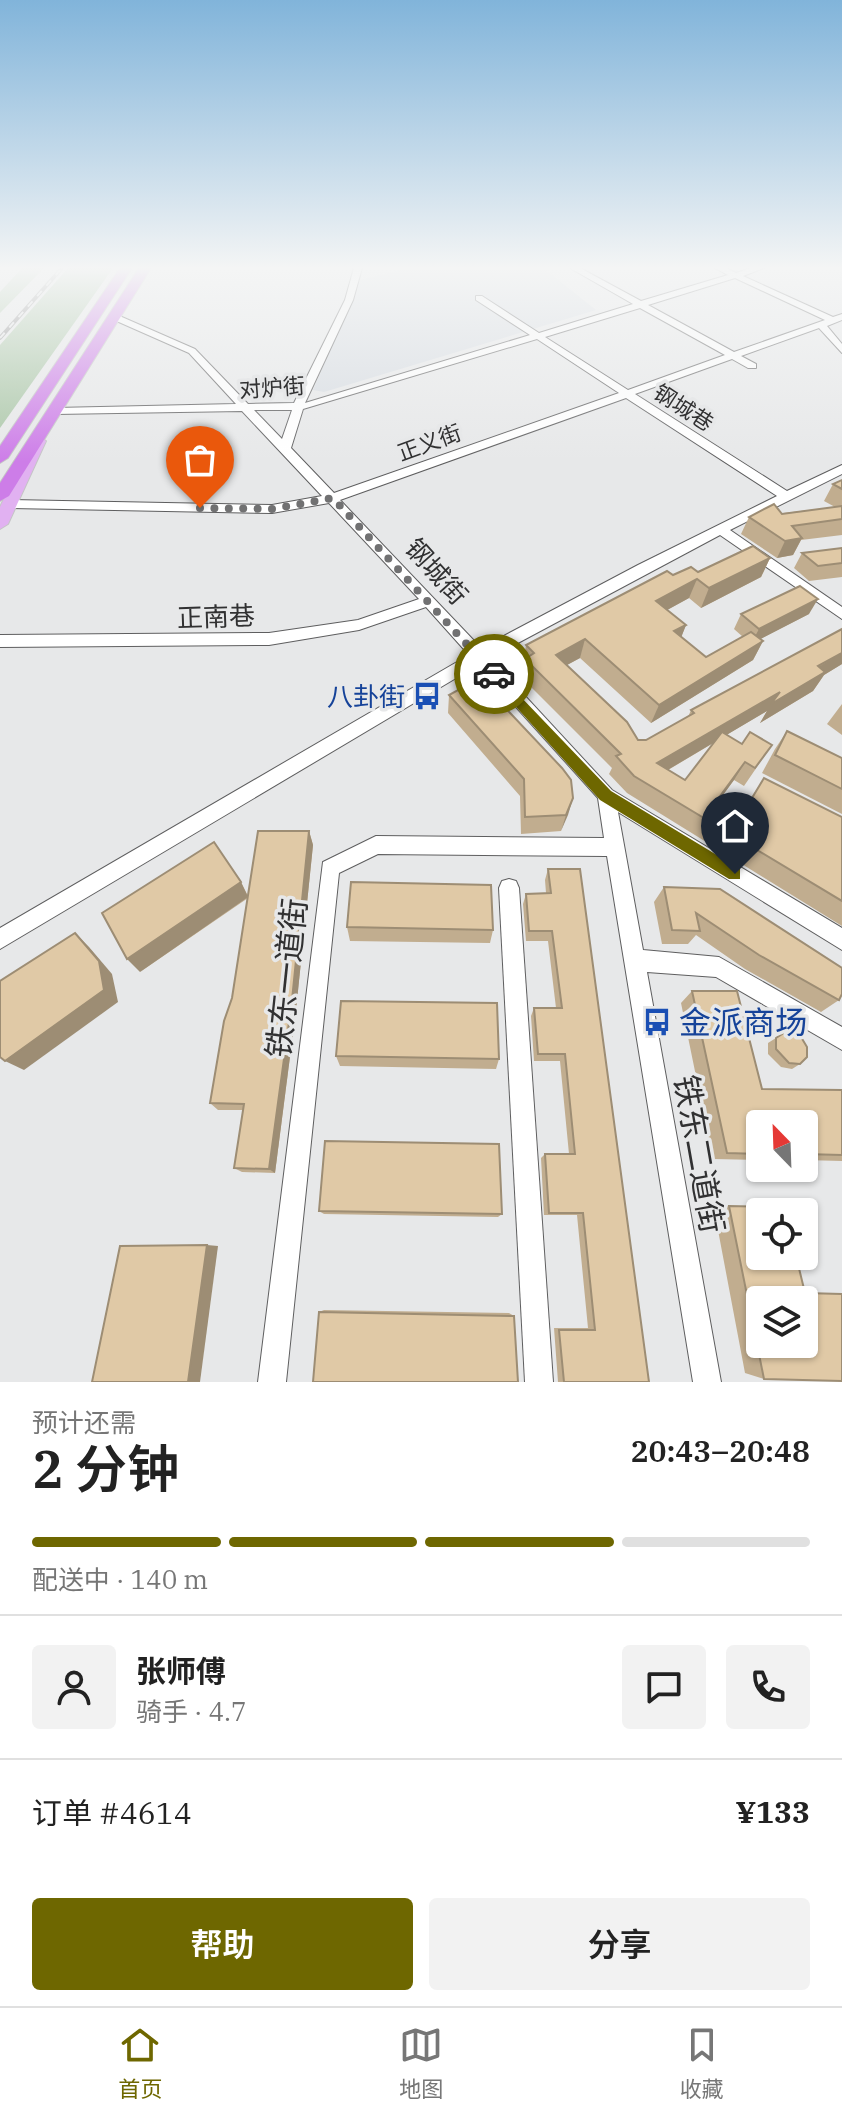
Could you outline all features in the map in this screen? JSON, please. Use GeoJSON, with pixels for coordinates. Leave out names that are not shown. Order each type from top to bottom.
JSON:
{"type":"FeatureCollection","features":[{"type":"Feature","properties":{"kind":"highway"},"geometry":{"type":"LineString","coordinates":[[0,458],[84,332]]}},
{"type":"Feature","properties":{"kind":"highway"},"geometry":{"type":"LineString","coordinates":[[50,417],[105,332]]}},
{"type":"Feature","properties":{"kind":"main road"},"geometry":{"type":"LineString","coordinates":[[0,524],[6,500],[50,417]]}},
{"type":"Feature","properties":{"kind":"main road"},"geometry":{"type":"LineString","coordinates":[[0,449],[26,420]]}},
{"type":"Feature","properties":{"kind":"street","name":"钢城街"},"geometry":{"type":"LineString","coordinates":[[150,332],[192,351],[333,498],[606,795],[842,940]]}},
{"type":"Feature","properties":{"kind":"street"},"geometry":{"type":"LineString","coordinates":[[285,448],[298,407],[334,332]]}},
{"type":"Feature","properties":{"kind":"street","name":"钢城巷"},"geometry":{"type":"LineString","coordinates":[[532,332],[787,497]]}},
{"type":"Feature","properties":{"kind":"street","name":"对炉街"},"geometry":{"type":"LineString","coordinates":[[50,417],[298,407],[549,332]]}},
{"type":"Feature","properties":{"kind":"street"},"geometry":{"type":"LineString","coordinates":[[688,332],[752,366]]}},
{"type":"Feature","properties":{"kind":"street","name":"正义街"},"geometry":{"type":"LineString","coordinates":[[6,500],[272,509],[333,498],[798,332]]}},
{"type":"Feature","properties":{"kind":"street"},"geometry":{"type":"LineString","coordinates":[[0,939],[478,657],[842,469]]}},
{"type":"Feature","properties":{"kind":"street"},"geometry":{"type":"LineString","coordinates":[[721,530],[842,614]]}},
{"type":"Feature","properties":{"kind":"street","name":"正南巷"},"geometry":{"type":"LineString","coordinates":[[0,641],[269,639],[359,625],[429,601]]}},
{"type":"Feature","properties":{"kind":"street","name":"铁东二道街"},"geometry":{"type":"LineString","coordinates":[[606,795],[707,1382]]}},
{"type":"Feature","properties":{"kind":"street","name":"铁东一道街"},"geometry":{"type":"LineString","coordinates":[[272,1382],[330,868],[376,845],[613,847]]}},
{"type":"Feature","properties":{"kind":"street"},"geometry":{"type":"LineString","coordinates":[[509,888],[539,1382]]}},
{"type":"Feature","properties":{"kind":"street"},"geometry":{"type":"LineString","coordinates":[[633,960],[719,967],[842,1039]]}},
{"type":"Feature","properties":{"kind":"shaded area"},"geometry":{"type":"Polygon","coordinates":[[[338,332],[521,332],[324,392],[313,390],[338,332]]]}},
{"type":"Feature","properties":{"kind":"green space"},"geometry":{"type":"Polygon","coordinates":[[[11,332],[67,332],[0,428],[0,345],[11,332]]]}},
{"type":"Feature","properties":{"kind":"building"},"geometry":{"type":"Polygon","coordinates":[[[842,480],[842,489],[833,484],[842,480]]]}},
{"type":"Feature","properties":{"kind":"building"},"geometry":{"type":"Polygon","coordinates":[[[774,504],[782,514],[842,506],[842,519],[792,526],[802,538],[785,541],[749,517],[774,504]]]}},
{"type":"Feature","properties":{"kind":"building"},"geometry":{"type":"Polygon","coordinates":[[[753,546],[770,558],[709,588],[697,579],[656,601],[686,625],[674,631],[706,657],[751,632],[763,641],[659,705],[585,639],[556,655],[627,722],[638,740],[646,740],[694,713],[691,710],[842,629],[842,653],[818,666],[825,672],[771,704],[780,692],[657,763],[685,780],[722,732],[742,744],[750,732],[772,745],[755,768],[745,762],[718,799],[743,813],[764,778],[842,817],[842,901],[634,776],[616,756],[621,754],[525,659],[534,653],[526,645],[667,571],[673,575],[691,567],[698,572],[753,546]]]}},
{"type":"Feature","properties":{"kind":"building"},"geometry":{"type":"Polygon","coordinates":[[[842,548],[842,563],[818,566],[802,553],[842,548]]]}},
{"type":"Feature","properties":{"kind":"building"},"geometry":{"type":"Polygon","coordinates":[[[800,586],[818,599],[759,629],[741,614],[800,586]]]}},
{"type":"Feature","properties":{"kind":"building"},"geometry":{"type":"Polygon","coordinates":[[[478,679],[571,780],[573,798],[566,815],[525,817],[524,779],[449,695],[478,679]]]}},
{"type":"Feature","properties":{"kind":"building"},"geometry":{"type":"Polygon","coordinates":[[[787,731],[842,758],[842,789],[775,755],[787,731]]]}},
{"type":"Feature","properties":{"kind":"building"},"geometry":{"type":"Polygon","coordinates":[[[258,831],[309,831],[292,1000],[269,1169],[234,1168],[244,1104],[210,1103],[224,1021],[232,998],[258,831]]]}},
{"type":"Feature","properties":{"kind":"building"},"geometry":{"type":"Polygon","coordinates":[[[214,842],[241,882],[127,959],[102,913],[214,842]]]}},
{"type":"Feature","properties":{"kind":"building"},"geometry":{"type":"Polygon","coordinates":[[[548,869],[580,869],[649,1382],[564,1382],[559,1330],[595,1330],[583,1213],[549,1213],[545,1154],[575,1154],[565,1054],[538,1054],[534,1008],[562,1008],[552,931],[529,931],[526,894],[551,893],[548,869]]]}},
{"type":"Feature","properties":{"kind":"building"},"geometry":{"type":"Polygon","coordinates":[[[351,882],[491,885],[493,930],[347,927],[351,882]]]}},
{"type":"Feature","properties":{"kind":"building"},"geometry":{"type":"Polygon","coordinates":[[[664,887],[720,889],[842,968],[842,994],[839,1000],[759,955],[696,913],[700,931],[672,930],[664,887]]]}},
{"type":"Feature","properties":{"kind":"building"},"geometry":{"type":"Polygon","coordinates":[[[75,933],[99,961],[104,990],[5,1061],[0,1057],[0,981],[75,933]]]}},
{"type":"Feature","properties":{"kind":"building"},"geometry":{"type":"Polygon","coordinates":[[[692,991],[737,991],[762,1089],[842,1090],[842,1155],[818,1154],[818,1110],[746,1110],[746,1154],[727,1153],[692,991]]]}},
{"type":"Feature","properties":{"kind":"building"},"geometry":{"type":"Polygon","coordinates":[[[341,1001],[497,1003],[499,1059],[336,1056],[341,1001]]]}},
{"type":"Feature","properties":{"kind":"building"},"geometry":{"type":"Polygon","coordinates":[[[787,1031],[801,1037],[807,1047],[807,1057],[800,1064],[789,1063],[776,1049],[776,1038],[787,1031]]]}},
{"type":"Feature","properties":{"kind":"building"},"geometry":{"type":"Polygon","coordinates":[[[325,1141],[499,1144],[502,1214],[319,1211],[325,1141]]]}},
{"type":"Feature","properties":{"kind":"building"},"geometry":{"type":"Polygon","coordinates":[[[729,1206],[746,1206],[746,1270],[799,1270],[803,1286],[746,1286],[746,1290],[729,1206]]]}},
{"type":"Feature","properties":{"kind":"building"},"geometry":{"type":"Polygon","coordinates":[[[207,1245],[188,1382],[92,1382],[120,1246],[207,1245]]]}},
{"type":"Feature","properties":{"kind":"building"},"geometry":{"type":"Polygon","coordinates":[[[818,1293],[842,1294],[842,1381],[764,1379],[760,1358],[818,1358],[818,1293]]]}},
{"type":"Feature","properties":{"kind":"building"},"geometry":{"type":"Polygon","coordinates":[[[319,1312],[514,1316],[518,1382],[313,1382],[319,1312]]]}},
{"type":"Feature","properties":{"kind":"railway"},"geometry":{"type":"LineString","coordinates":[[0,338],[5,332]]}},
{"type":"Feature","properties":{"kind":"way so far"},"geometry":{"type":"LineString","coordinates":[[200,508],[272,509],[333,498],[494,674]]}},
{"type":"Feature","properties":{"kind":"place","name":"八卦街"},"geometry":{"type":"Point","coordinates":[427,696]}},
{"type":"Feature","properties":{"kind":"place","name":"金派商场"},"geometry":{"type":"Point","coordinates":[657,1022]}},
{"type":"Feature","properties":{"kind":"route"},"geometry":{"type":"LineString","coordinates":[[494,674],[606,795],[735,874]]}}]}
